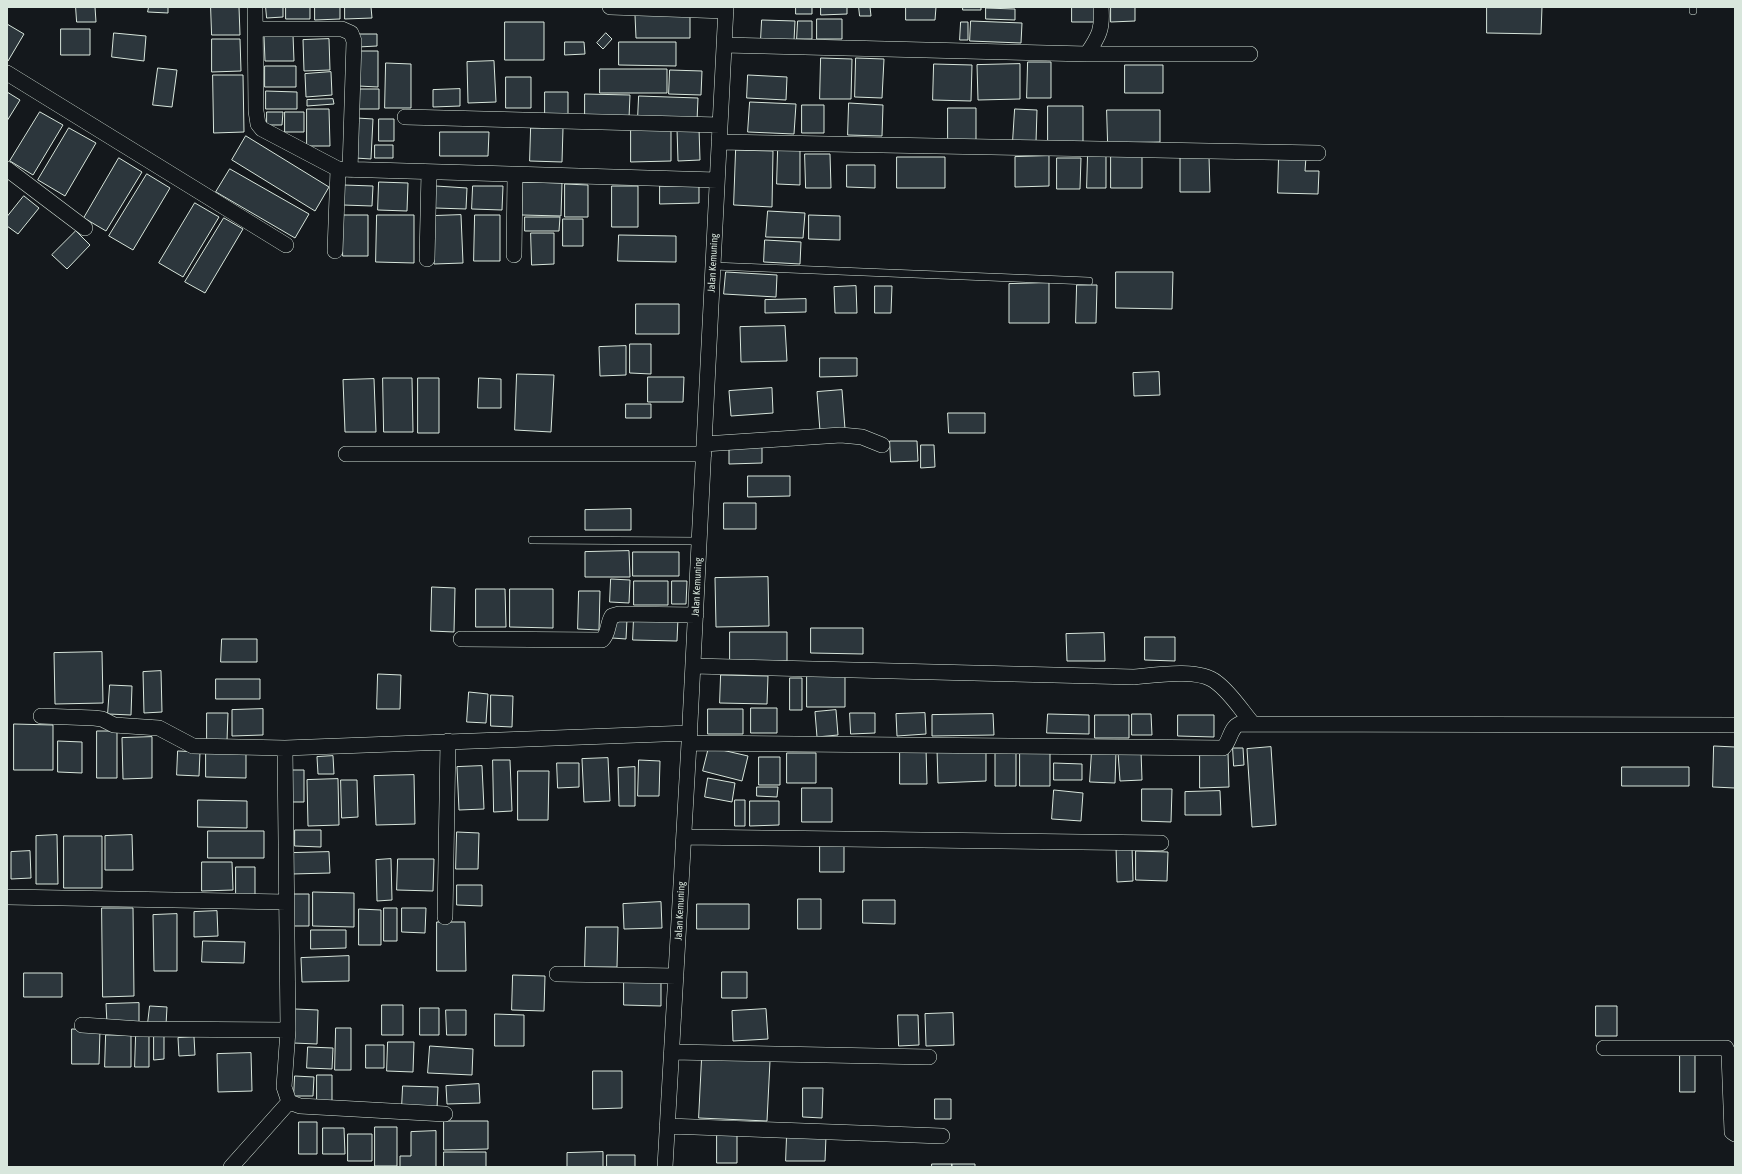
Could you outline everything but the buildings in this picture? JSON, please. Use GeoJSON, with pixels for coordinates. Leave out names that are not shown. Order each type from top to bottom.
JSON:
{"type":"FeatureCollection","features":[{"type":"Feature","properties":{"kind":"street"},"geometry":{"type":"LineString","coordinates":[[255,7],[256,111],[258,124],[262,129],[344,170],[717,180]]}},
{"type":"Feature","properties":{"kind":"street"},"geometry":{"type":"LineString","coordinates":[[610,7],[726,9]]}},
{"type":"Feature","properties":{"kind":"street"},"geometry":{"type":"LineString","coordinates":[[1087,54],[1099,35],[1102,22],[1101,7]]}},
{"type":"Feature","properties":{"kind":"street","name":"Jalan Kemuning"},"geometry":{"type":"LineString","coordinates":[[665,1167],[696,615],[726,9]]}},
{"type":"Feature","properties":{"kind":"street"},"geometry":{"type":"LineString","coordinates":[[256,29],[342,29],[351,34],[354,41],[344,170],[335,251]]}},
{"type":"Feature","properties":{"kind":"street"},"geometry":{"type":"LineString","coordinates":[[724,45],[1087,54],[1250,54]]}},
{"type":"Feature","properties":{"kind":"street"},"geometry":{"type":"LineString","coordinates":[[7,73],[286,245]]}},
{"type":"Feature","properties":{"kind":"street"},"geometry":{"type":"LineString","coordinates":[[404,117],[720,125]]}},
{"type":"Feature","properties":{"kind":"street"},"geometry":{"type":"LineString","coordinates":[[719,142],[1318,153]]}},
{"type":"Feature","properties":{"kind":"street"},"geometry":{"type":"LineString","coordinates":[[7,169],[85,228]]}},
{"type":"Feature","properties":{"kind":"street"},"geometry":{"type":"LineString","coordinates":[[427,259],[429,172]]}},
{"type":"Feature","properties":{"kind":"street"},"geometry":{"type":"LineString","coordinates":[[514,254],[515,175]]}},
{"type":"Feature","properties":{"kind":"street"},"geometry":{"type":"LineString","coordinates":[[346,454],[704,449],[841,435],[862,437],[882,446]]}},
{"type":"Feature","properties":{"kind":"street"},"geometry":{"type":"LineString","coordinates":[[462,639],[602,640],[606,636],[612,616],[619,614],[696,615]]}},
{"type":"Feature","properties":{"kind":"street"},"geometry":{"type":"LineString","coordinates":[[693,666],[1134,676],[1183,674],[1202,676],[1216,681],[1232,697],[1252,724]]}},
{"type":"Feature","properties":{"kind":"street"},"geometry":{"type":"LineString","coordinates":[[41,716],[94,718],[102,719],[114,725],[159,728],[193,746],[286,748],[448,741],[689,738],[1223,748],[1227,744],[1235,726],[1239,724],[1735,725]]}},
{"type":"Feature","properties":{"kind":"street"},"geometry":{"type":"LineString","coordinates":[[445,917],[448,741]]}},
{"type":"Feature","properties":{"kind":"street"},"geometry":{"type":"LineString","coordinates":[[286,748],[288,1030],[284,1087],[289,1102]]}},
{"type":"Feature","properties":{"kind":"street"},"geometry":{"type":"LineString","coordinates":[[684,837],[1161,842]]}},
{"type":"Feature","properties":{"kind":"street"},"geometry":{"type":"LineString","coordinates":[[7,897],[286,902]]}},
{"type":"Feature","properties":{"kind":"street"},"geometry":{"type":"LineString","coordinates":[[557,974],[676,976]]}},
{"type":"Feature","properties":{"kind":"street"},"geometry":{"type":"LineString","coordinates":[[82,1025],[140,1029],[288,1030]]}},
{"type":"Feature","properties":{"kind":"street"},"geometry":{"type":"LineString","coordinates":[[1604,1048],[1726,1048],[1729,1054],[1732,1132],[1735,1134]]}},
{"type":"Feature","properties":{"kind":"street"},"geometry":{"type":"LineString","coordinates":[[672,1052],[929,1057]]}},
{"type":"Feature","properties":{"kind":"street"},"geometry":{"type":"LineString","coordinates":[[289,1102],[300,1106],[445,1114]]}},
{"type":"Feature","properties":{"kind":"street"},"geometry":{"type":"LineString","coordinates":[[231,1167],[289,1102]]}},
{"type":"Feature","properties":{"kind":"street"},"geometry":{"type":"LineString","coordinates":[[667,1126],[942,1136]]}},
{"type":"Feature","properties":{"kind":"lane"},"geometry":{"type":"LineString","coordinates":[[713,266],[1089,281]]}},
{"type":"Feature","properties":{"kind":"lane"},"geometry":{"type":"LineString","coordinates":[[532,540],[699,541]]}}]}
